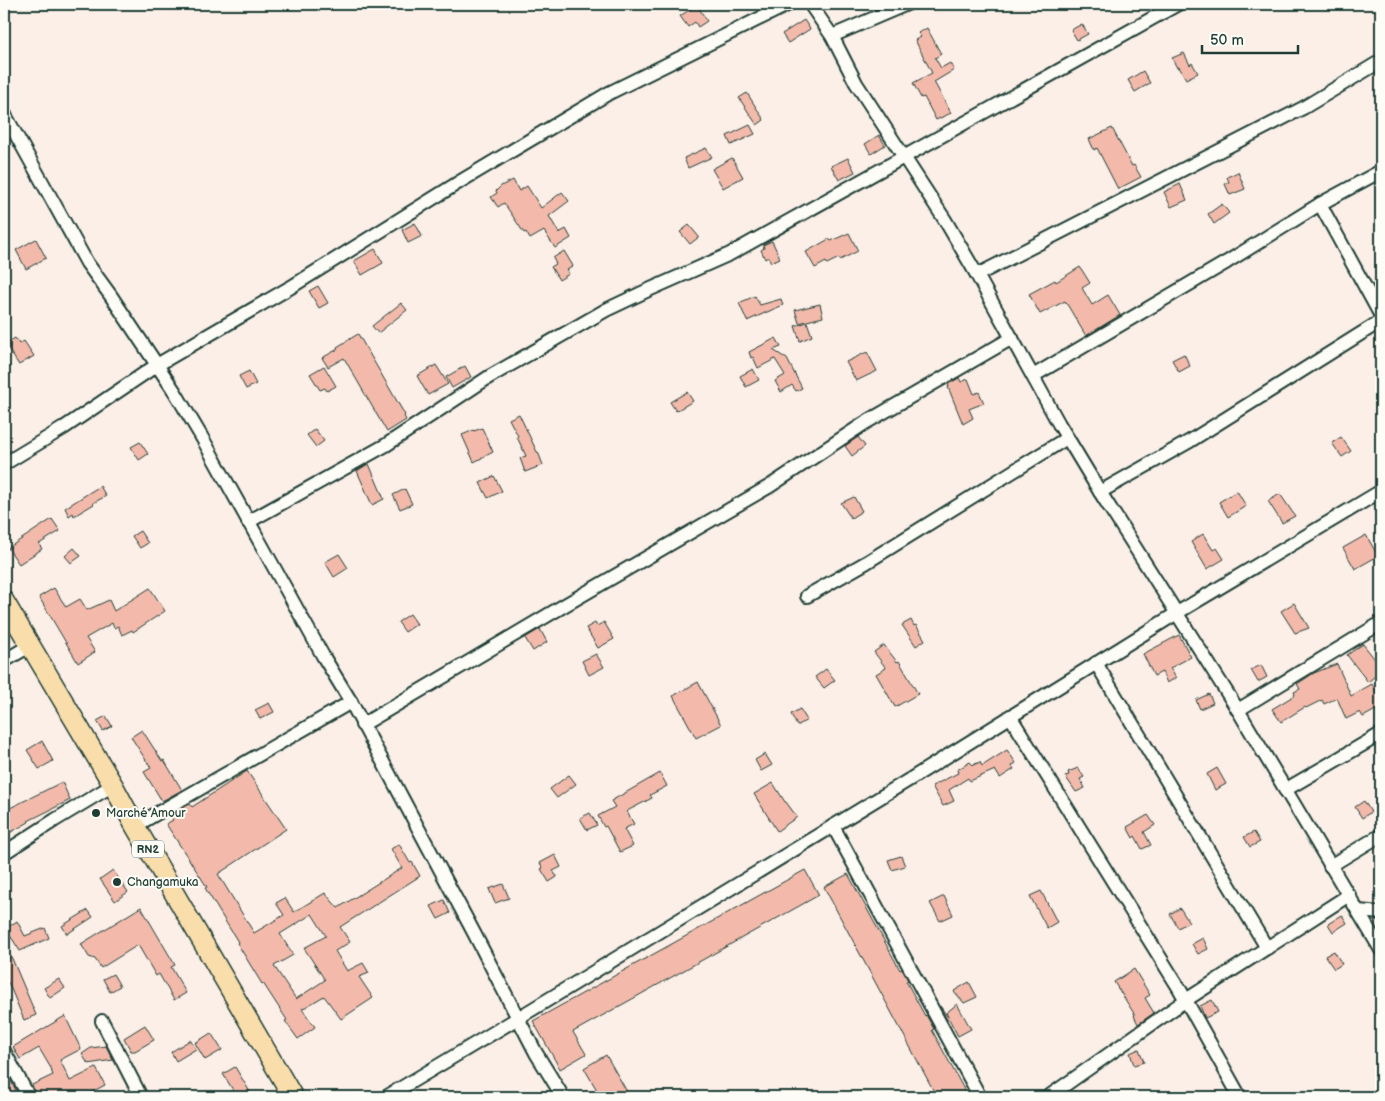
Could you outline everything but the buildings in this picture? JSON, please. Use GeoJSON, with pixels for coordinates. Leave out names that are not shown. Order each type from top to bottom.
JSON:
{"type":"FeatureCollection","features":[{"type":"Feature","properties":{"kind":"highway","name":"RN2"},"geometry":{"type":"LineString","coordinates":[[4,601],[113,785],[293,1097]]}},
{"type":"Feature","properties":{"kind":"street"},"geometry":{"type":"LineString","coordinates":[[4,464],[62,429],[158,365],[291,287],[461,181],[609,93],[789,4]]}},
{"type":"Feature","properties":{"kind":"street"},"geometry":{"type":"LineString","coordinates":[[810,4],[832,36],[856,82],[945,220],[977,274],[1067,438],[1238,710],[1381,950]]}},
{"type":"Feature","properties":{"kind":"street"},"geometry":{"type":"LineString","coordinates":[[832,36],[907,4]]}},
{"type":"Feature","properties":{"kind":"street"},"geometry":{"type":"LineString","coordinates":[[248,522],[386,445],[489,377],[606,310],[730,254],[1178,4]]}},
{"type":"Feature","properties":{"kind":"street"},"geometry":{"type":"LineString","coordinates":[[977,274],[1303,108],[1381,61]]}},
{"type":"Feature","properties":{"kind":"street"},"geometry":{"type":"LineString","coordinates":[[4,113],[88,264],[175,392],[323,656],[351,702],[536,1053],[563,1097]]}},
{"type":"Feature","properties":{"kind":"street"},"geometry":{"type":"LineString","coordinates":[[1033,376],[1227,262],[1320,204],[1381,171]]}},
{"type":"Feature","properties":{"kind":"street"},"geometry":{"type":"LineString","coordinates":[[1320,204],[1381,316]]}},
{"type":"Feature","properties":{"kind":"street"},"geometry":{"type":"LineString","coordinates":[[1100,492],[1190,442],[1381,321]]}},
{"type":"Feature","properties":{"kind":"street"},"geometry":{"type":"LineString","coordinates":[[362,725],[770,486],[865,423],[1012,338]]}},
{"type":"Feature","properties":{"kind":"street"},"geometry":{"type":"LineString","coordinates":[[807,596],[866,562],[1067,438]]}},
{"type":"Feature","properties":{"kind":"street"},"geometry":{"type":"LineString","coordinates":[[386,1097],[832,826],[1177,613],[1381,491]]}},
{"type":"Feature","properties":{"kind":"street"},"geometry":{"type":"LineString","coordinates":[[1238,710],[1381,624]]}},
{"type":"Feature","properties":{"kind":"street"},"geometry":{"type":"LineString","coordinates":[[4,661],[31,645]]}},
{"type":"Feature","properties":{"kind":"street"},"geometry":{"type":"LineString","coordinates":[[1096,663],[1267,948]]}},
{"type":"Feature","properties":{"kind":"street"},"geometry":{"type":"LineString","coordinates":[[135,826],[351,702]]}},
{"type":"Feature","properties":{"kind":"street"},"geometry":{"type":"LineString","coordinates":[[1010,716],[1186,1000],[1240,1097]]}},
{"type":"Feature","properties":{"kind":"street"},"geometry":{"type":"LineString","coordinates":[[1285,790],[1381,734]]}},
{"type":"Feature","properties":{"kind":"street"},"geometry":{"type":"LineString","coordinates":[[4,853],[113,785]]}},
{"type":"Feature","properties":{"kind":"street"},"geometry":{"type":"LineString","coordinates":[[832,826],[980,1097]]}},
{"type":"Feature","properties":{"kind":"street"},"geometry":{"type":"LineString","coordinates":[[1330,866],[1381,835]]}},
{"type":"Feature","properties":{"kind":"street"},"geometry":{"type":"LineString","coordinates":[[1048,1097],[1186,1000],[1349,895]]}},
{"type":"Feature","properties":{"kind":"street"},"geometry":{"type":"LineString","coordinates":[[1358,911],[1381,913]]}},
{"type":"Feature","properties":{"kind":"street"},"geometry":{"type":"LineString","coordinates":[[102,1021],[141,1097]]}},
{"type":"Feature","properties":{"kind":"street"},"geometry":{"type":"LineString","coordinates":[[4,1051],[29,1097]]}},
{"type":"Feature","properties":{"kind":"place","name":"Marché Amour"},"geometry":{"type":"Point","coordinates":[96,813]}},
{"type":"Feature","properties":{"kind":"place","name":"Changamuka"},"geometry":{"type":"Point","coordinates":[117,882]}}]}
